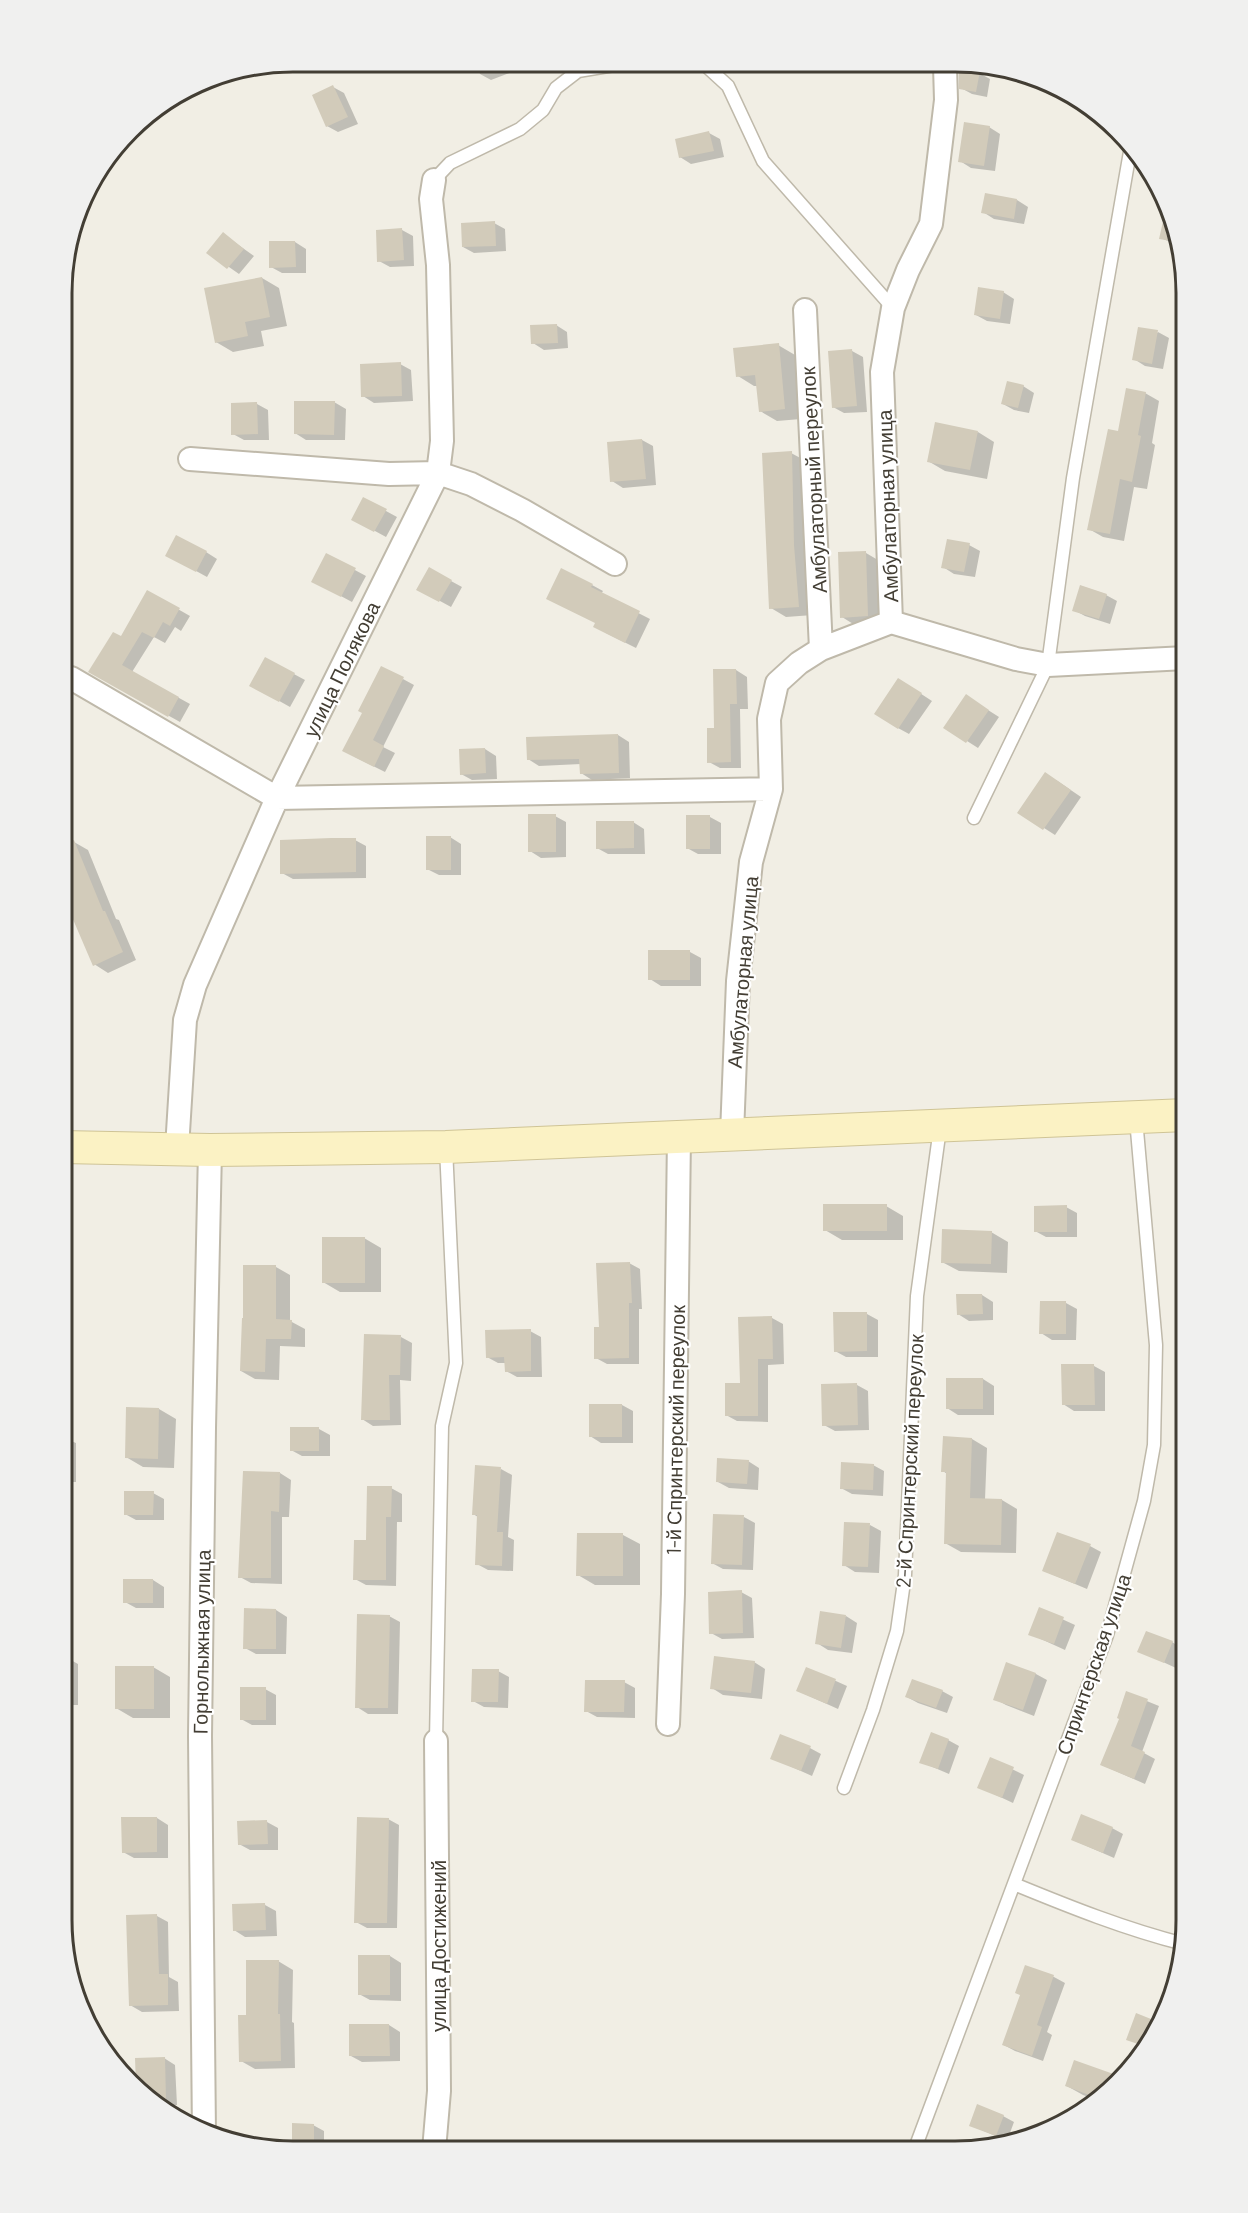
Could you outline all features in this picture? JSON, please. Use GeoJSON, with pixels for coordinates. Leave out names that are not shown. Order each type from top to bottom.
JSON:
{"type":"FeatureCollection","features":[{"type":"Feature","properties":{"kind":"street","name":"Амбулаторная улица"},"geometry":{"type":"LineString","coordinates":[[732,1134],[738,981],[751,862],[771,789],[769,719],[777,683],[799,663],[821,649],[891,622],[882,372],[893,308],[908,270],[931,224],[946,100],[945,72]]}},
{"type":"Feature","properties":{"kind":"street","name":"улица Полякова"},"geometry":{"type":"LineString","coordinates":[[177,1148],[185,1020],[193,993],[277,798],[438,473],[442,441],[438,265],[431,199],[434,180]]}},
{"type":"Feature","properties":{"kind":"street","name":"Амбулаторный переулок"},"geometry":{"type":"LineString","coordinates":[[805,310],[821,649]]}},
{"type":"Feature","properties":{"kind":"street"},"geometry":{"type":"LineString","coordinates":[[190,459],[389,474],[438,473],[471,484],[522,510],[615,564]]}},
{"type":"Feature","properties":{"kind":"street"},"geometry":{"type":"LineString","coordinates":[[891,622],[1016,659],[1048,665],[1176,659]]}},
{"type":"Feature","properties":{"kind":"street"},"geometry":{"type":"LineString","coordinates":[[72,679],[277,798],[771,789]]}},
{"type":"Feature","properties":{"kind":"street"},"geometry":{"type":"LineString","coordinates":[[72,1147],[210,1150],[446,1147],[1176,1115]]}},
{"type":"Feature","properties":{"kind":"street","name":"1-й Спринтерский переулок"},"geometry":{"type":"LineString","coordinates":[[668,1724],[673,1594],[679,1136]]}},
{"type":"Feature","properties":{"kind":"street","name":"Горнолыжная улица"},"geometry":{"type":"LineString","coordinates":[[204,2122],[200,1736],[210,1150]]}},
{"type":"Feature","properties":{"kind":"street","name":"улица Достижений"},"geometry":{"type":"LineString","coordinates":[[435,2141],[439,2091],[436,1741]]}},
{"type":"Feature","properties":{"kind":"lane"},"geometry":{"type":"LineString","coordinates":[[434,180],[450,163],[520,129],[543,110],[556,88],[577,72]]}},
{"type":"Feature","properties":{"kind":"lane"},"geometry":{"type":"LineString","coordinates":[[713,72],[728,86],[763,161],[893,308]]}},
{"type":"Feature","properties":{"kind":"lane"},"geometry":{"type":"LineString","coordinates":[[974,818],[1048,665],[1072,478],[1129,157]]}},
{"type":"Feature","properties":{"kind":"lane","name":"Спринтерская улица"},"geometry":{"type":"LineString","coordinates":[[918,2141],[1107,1635],[1144,1501],[1154,1445],[1156,1345],[1136,1118]]}},
{"type":"Feature","properties":{"kind":"lane","name":"2-й Спринтерский переулок"},"geometry":{"type":"LineString","coordinates":[[844,1788],[873,1710],[897,1631],[905,1575],[917,1296],[940,1126]]}},
{"type":"Feature","properties":{"kind":"lane"},"geometry":{"type":"LineString","coordinates":[[436,1741],[442,1426],[456,1363],[446,1147]]}},
{"type":"Feature","properties":{"kind":"lane"},"geometry":{"type":"LineString","coordinates":[[1014,1884],[1090,1916],[1175,1942]]}},
{"type":"Feature","properties":{"kind":"building"},"geometry":{"type":"Polygon","coordinates":[[[959,72],[980,73],[976,92],[959,89],[959,72]]]}},
{"type":"Feature","properties":{"kind":"building"},"geometry":{"type":"Polygon","coordinates":[[[333,85],[348,117],[326,127],[312,95],[333,85]]]}},
{"type":"Feature","properties":{"kind":"building"},"geometry":{"type":"Polygon","coordinates":[[[964,122],[990,126],[984,166],[958,162],[964,122]]]}},
{"type":"Feature","properties":{"kind":"building"},"geometry":{"type":"Polygon","coordinates":[[[709,131],[714,151],[679,158],[675,139],[709,131]]]}},
{"type":"Feature","properties":{"kind":"building"},"geometry":{"type":"Polygon","coordinates":[[[985,193],[1017,199],[1014,219],[981,213],[985,193]]]}},
{"type":"Feature","properties":{"kind":"building"},"geometry":{"type":"Polygon","coordinates":[[[1163,220],[1169,241],[1159,239],[1163,220]]]}},
{"type":"Feature","properties":{"kind":"building"},"geometry":{"type":"Polygon","coordinates":[[[495,221],[496,246],[462,247],[461,223],[495,221]]]}},
{"type":"Feature","properties":{"kind":"building"},"geometry":{"type":"Polygon","coordinates":[[[402,228],[404,260],[377,262],[376,230],[402,228]]]}},
{"type":"Feature","properties":{"kind":"building"},"geometry":{"type":"Polygon","coordinates":[[[223,232],[244,249],[227,269],[206,253],[223,232]]]}},
{"type":"Feature","properties":{"kind":"building"},"geometry":{"type":"Polygon","coordinates":[[[269,241],[295,241],[296,267],[269,268],[269,241]]]}},
{"type":"Feature","properties":{"kind":"building"},"geometry":{"type":"Polygon","coordinates":[[[262,277],[270,317],[245,322],[248,336],[215,343],[204,288],[262,277]]]}},
{"type":"Feature","properties":{"kind":"building"},"geometry":{"type":"Polygon","coordinates":[[[978,287],[1004,291],[1000,319],[974,315],[978,287]]]}},
{"type":"Feature","properties":{"kind":"building"},"geometry":{"type":"Polygon","coordinates":[[[557,324],[558,343],[531,344],[530,325],[557,324]]]}},
{"type":"Feature","properties":{"kind":"building"},"geometry":{"type":"Polygon","coordinates":[[[1138,327],[1158,330],[1152,364],[1132,360],[1138,327]]]}},
{"type":"Feature","properties":{"kind":"building"},"geometry":{"type":"Polygon","coordinates":[[[779,343],[785,409],[759,412],[755,375],[736,377],[733,348],[779,343]]]}},
{"type":"Feature","properties":{"kind":"building"},"geometry":{"type":"Polygon","coordinates":[[[852,349],[857,406],[832,408],[828,351],[852,349]]]}},
{"type":"Feature","properties":{"kind":"building"},"geometry":{"type":"Polygon","coordinates":[[[401,362],[402,396],[361,397],[360,364],[401,362]]]}},
{"type":"Feature","properties":{"kind":"building"},"geometry":{"type":"Polygon","coordinates":[[[1007,381],[1024,385],[1018,408],[1001,404],[1007,381]]]}},
{"type":"Feature","properties":{"kind":"building"},"geometry":{"type":"Polygon","coordinates":[[[1126,388],[1146,392],[1138,435],[1141,436],[1132,482],[1120,479],[1110,534],[1087,530],[1108,429],[1118,431],[1126,388]]]}},
{"type":"Feature","properties":{"kind":"building"},"geometry":{"type":"Polygon","coordinates":[[[294,401],[335,401],[334,435],[294,434],[294,401]]]}},
{"type":"Feature","properties":{"kind":"building"},"geometry":{"type":"Polygon","coordinates":[[[257,402],[258,434],[231,435],[231,403],[257,402]]]}},
{"type":"Feature","properties":{"kind":"building"},"geometry":{"type":"Polygon","coordinates":[[[935,422],[978,431],[970,470],[927,462],[935,422]]]}},
{"type":"Feature","properties":{"kind":"building"},"geometry":{"type":"Polygon","coordinates":[[[642,439],[646,479],[610,482],[607,442],[642,439]]]}},
{"type":"Feature","properties":{"kind":"building"},"geometry":{"type":"Polygon","coordinates":[[[792,451],[794,545],[799,607],[769,609],[762,453],[792,451]]]}},
{"type":"Feature","properties":{"kind":"building"},"geometry":{"type":"Polygon","coordinates":[[[363,497],[387,509],[374,532],[351,520],[363,497]]]}},
{"type":"Feature","properties":{"kind":"building"},"geometry":{"type":"Polygon","coordinates":[[[176,535],[207,551],[196,572],[165,556],[176,535]]]}},
{"type":"Feature","properties":{"kind":"building"},"geometry":{"type":"Polygon","coordinates":[[[947,539],[970,543],[964,572],[941,568],[947,539]]]}},
{"type":"Feature","properties":{"kind":"building"},"geometry":{"type":"Polygon","coordinates":[[[866,551],[868,616],[840,618],[838,552],[866,551]]]}},
{"type":"Feature","properties":{"kind":"building"},"geometry":{"type":"Polygon","coordinates":[[[326,553],[356,568],[341,597],[311,582],[326,553]]]}},
{"type":"Feature","properties":{"kind":"building"},"geometry":{"type":"Polygon","coordinates":[[[429,567],[452,580],[439,602],[416,590],[429,567]]]}},
{"type":"Feature","properties":{"kind":"building"},"geometry":{"type":"Polygon","coordinates":[[[561,568],[593,584],[591,587],[640,611],[625,643],[593,627],[595,623],[546,599],[561,568]]]}},
{"type":"Feature","properties":{"kind":"building"},"geometry":{"type":"Polygon","coordinates":[[[1080,585],[1107,594],[1099,619],[1072,611],[1080,585]]]}},
{"type":"Feature","properties":{"kind":"building"},"geometry":{"type":"Polygon","coordinates":[[[147,590],[180,608],[170,626],[163,622],[154,638],[142,632],[122,665],[179,697],[168,717],[88,672],[113,632],[121,636],[147,590]]]}},
{"type":"Feature","properties":{"kind":"building"},"geometry":{"type":"Polygon","coordinates":[[[265,657],[295,673],[279,702],[249,686],[265,657]]]}},
{"type":"Feature","properties":{"kind":"building"},"geometry":{"type":"Polygon","coordinates":[[[381,666],[404,677],[373,740],[384,746],[374,767],[342,751],[362,713],[358,711],[381,666]]]}},
{"type":"Feature","properties":{"kind":"building"},"geometry":{"type":"Polygon","coordinates":[[[713,669],[736,669],[737,704],[730,704],[731,762],[707,763],[707,728],[714,728],[713,669]]]}},
{"type":"Feature","properties":{"kind":"building"},"geometry":{"type":"Polygon","coordinates":[[[898,678],[922,693],[898,729],[874,714],[898,678]]]}},
{"type":"Feature","properties":{"kind":"building"},"geometry":{"type":"Polygon","coordinates":[[[966,694],[989,710],[966,743],[943,728],[966,694]]]}},
{"type":"Feature","properties":{"kind":"building"},"geometry":{"type":"Polygon","coordinates":[[[618,734],[619,773],[580,774],[579,759],[527,760],[526,737],[618,734]]]}},
{"type":"Feature","properties":{"kind":"building"},"geometry":{"type":"Polygon","coordinates":[[[485,748],[486,773],[460,775],[459,749],[485,748]]]}},
{"type":"Feature","properties":{"kind":"building"},"geometry":{"type":"Polygon","coordinates":[[[1045,772],[1071,790],[1043,830],[1017,813],[1045,772]]]}},
{"type":"Feature","properties":{"kind":"building"},"geometry":{"type":"Polygon","coordinates":[[[528,814],[556,814],[556,852],[528,852],[528,814]]]}},
{"type":"Feature","properties":{"kind":"building"},"geometry":{"type":"Polygon","coordinates":[[[686,815],[710,815],[710,849],[686,849],[686,815]]]}},
{"type":"Feature","properties":{"kind":"building"},"geometry":{"type":"Polygon","coordinates":[[[596,821],[634,821],[634,848],[596,849],[596,821]]]}},
{"type":"Feature","properties":{"kind":"building"},"geometry":{"type":"Polygon","coordinates":[[[426,836],[451,836],[451,870],[426,870],[426,836]]]}},
{"type":"Feature","properties":{"kind":"building"},"geometry":{"type":"Polygon","coordinates":[[[356,838],[356,872],[280,874],[280,840],[356,838]]]}},
{"type":"Feature","properties":{"kind":"building"},"geometry":{"type":"Polygon","coordinates":[[[74,840],[103,911],[123,952],[93,966],[72,917],[72,841],[74,840]]]}},
{"type":"Feature","properties":{"kind":"building"},"geometry":{"type":"Polygon","coordinates":[[[648,950],[690,950],[690,980],[648,980],[648,950]]]}},
{"type":"Feature","properties":{"kind":"building"},"geometry":{"type":"Polygon","coordinates":[[[823,1204],[887,1204],[887,1231],[823,1231],[823,1204]]]}},
{"type":"Feature","properties":{"kind":"building"},"geometry":{"type":"Polygon","coordinates":[[[1067,1205],[1067,1232],[1034,1232],[1034,1206],[1067,1205]]]}},
{"type":"Feature","properties":{"kind":"building"},"geometry":{"type":"Polygon","coordinates":[[[942,1229],[992,1231],[991,1264],[941,1263],[942,1229]]]}},
{"type":"Feature","properties":{"kind":"building"},"geometry":{"type":"Polygon","coordinates":[[[322,1237],[365,1237],[365,1283],[322,1283],[322,1237]]]}},
{"type":"Feature","properties":{"kind":"building"},"geometry":{"type":"Polygon","coordinates":[[[630,1262],[632,1303],[629,1303],[629,1358],[594,1359],[594,1327],[599,1327],[596,1263],[630,1262]]]}},
{"type":"Feature","properties":{"kind":"building"},"geometry":{"type":"Polygon","coordinates":[[[243,1265],[276,1265],[276,1319],[292,1320],[291,1339],[266,1339],[265,1372],[240,1371],[243,1265]]]}},
{"type":"Feature","properties":{"kind":"building"},"geometry":{"type":"Polygon","coordinates":[[[956,1294],[982,1294],[983,1314],[957,1315],[956,1294]]]}},
{"type":"Feature","properties":{"kind":"building"},"geometry":{"type":"Polygon","coordinates":[[[1040,1301],[1066,1301],[1066,1334],[1039,1334],[1040,1301]]]}},
{"type":"Feature","properties":{"kind":"building"},"geometry":{"type":"Polygon","coordinates":[[[833,1312],[867,1312],[867,1351],[834,1352],[833,1312]]]}},
{"type":"Feature","properties":{"kind":"building"},"geometry":{"type":"Polygon","coordinates":[[[772,1316],[773,1359],[758,1359],[758,1416],[725,1416],[725,1383],[740,1383],[738,1317],[772,1316]]]}},
{"type":"Feature","properties":{"kind":"building"},"geometry":{"type":"Polygon","coordinates":[[[531,1329],[531,1371],[505,1372],[504,1357],[486,1358],[485,1330],[531,1329]]]}},
{"type":"Feature","properties":{"kind":"building"},"geometry":{"type":"Polygon","coordinates":[[[364,1334],[401,1335],[400,1375],[389,1375],[390,1420],[361,1420],[364,1334]]]}},
{"type":"Feature","properties":{"kind":"building"},"geometry":{"type":"Polygon","coordinates":[[[1061,1364],[1094,1364],[1095,1405],[1062,1405],[1061,1364]]]}},
{"type":"Feature","properties":{"kind":"building"},"geometry":{"type":"Polygon","coordinates":[[[946,1378],[983,1378],[983,1409],[946,1409],[946,1378]]]}},
{"type":"Feature","properties":{"kind":"building"},"geometry":{"type":"Polygon","coordinates":[[[857,1383],[858,1425],[822,1426],[821,1384],[857,1383]]]}},
{"type":"Feature","properties":{"kind":"building"},"geometry":{"type":"Polygon","coordinates":[[[589,1404],[622,1404],[622,1437],[589,1437],[589,1404]]]}},
{"type":"Feature","properties":{"kind":"building"},"geometry":{"type":"Polygon","coordinates":[[[126,1407],[159,1408],[158,1459],[125,1458],[126,1407]]]}},
{"type":"Feature","properties":{"kind":"building"},"geometry":{"type":"Polygon","coordinates":[[[290,1427],[319,1427],[319,1451],[290,1451],[290,1427]]]}},
{"type":"Feature","properties":{"kind":"building"},"geometry":{"type":"Polygon","coordinates":[[[943,1436],[972,1438],[970,1498],[1002,1499],[1001,1545],[944,1544],[946,1472],[941,1472],[943,1436]]]}},
{"type":"Feature","properties":{"kind":"building"},"geometry":{"type":"Polygon","coordinates":[[[717,1458],[749,1460],[747,1484],[716,1482],[717,1458]]]}},
{"type":"Feature","properties":{"kind":"building"},"geometry":{"type":"Polygon","coordinates":[[[841,1462],[874,1464],[873,1490],[840,1489],[841,1462]]]}},
{"type":"Feature","properties":{"kind":"building"},"geometry":{"type":"Polygon","coordinates":[[[475,1465],[501,1467],[497,1532],[503,1532],[502,1566],[475,1565],[477,1515],[472,1515],[475,1465]]]}},
{"type":"Feature","properties":{"kind":"building"},"geometry":{"type":"Polygon","coordinates":[[[243,1471],[280,1472],[279,1512],[271,1511],[271,1578],[238,1578],[243,1471]]]}},
{"type":"Feature","properties":{"kind":"building"},"geometry":{"type":"Polygon","coordinates":[[[367,1486],[392,1486],[391,1517],[386,1517],[386,1580],[353,1580],[354,1540],[366,1540],[367,1486]]]}},
{"type":"Feature","properties":{"kind":"building"},"geometry":{"type":"Polygon","coordinates":[[[124,1491],[154,1491],[153,1515],[124,1515],[124,1491]]]}},
{"type":"Feature","properties":{"kind":"building"},"geometry":{"type":"Polygon","coordinates":[[[713,1514],[744,1515],[742,1565],[711,1564],[713,1514]]]}},
{"type":"Feature","properties":{"kind":"building"},"geometry":{"type":"Polygon","coordinates":[[[844,1522],[870,1523],[868,1567],[842,1566],[844,1522]]]}},
{"type":"Feature","properties":{"kind":"building"},"geometry":{"type":"Polygon","coordinates":[[[1057,1532],[1091,1544],[1075,1584],[1042,1571],[1057,1532]]]}},
{"type":"Feature","properties":{"kind":"building"},"geometry":{"type":"Polygon","coordinates":[[[577,1533],[623,1533],[623,1576],[576,1576],[577,1533]]]}},
{"type":"Feature","properties":{"kind":"building"},"geometry":{"type":"Polygon","coordinates":[[[123,1579],[153,1579],[153,1603],[123,1603],[123,1579]]]}},
{"type":"Feature","properties":{"kind":"building"},"geometry":{"type":"Polygon","coordinates":[[[742,1590],[743,1633],[709,1634],[708,1592],[742,1590]]]}},
{"type":"Feature","properties":{"kind":"building"},"geometry":{"type":"Polygon","coordinates":[[[1039,1607],[1064,1617],[1054,1644],[1028,1635],[1039,1607]]]}},
{"type":"Feature","properties":{"kind":"building"},"geometry":{"type":"Polygon","coordinates":[[[244,1608],[276,1609],[276,1649],[243,1649],[244,1608]]]}},
{"type":"Feature","properties":{"kind":"building"},"geometry":{"type":"Polygon","coordinates":[[[820,1611],[846,1615],[841,1648],[815,1644],[820,1611]]]}},
{"type":"Feature","properties":{"kind":"building"},"geometry":{"type":"Polygon","coordinates":[[[357,1614],[390,1615],[388,1708],[355,1708],[357,1614]]]}},
{"type":"Feature","properties":{"kind":"building"},"geometry":{"type":"Polygon","coordinates":[[[1146,1631],[1173,1641],[1164,1663],[1137,1652],[1146,1631]]]}},
{"type":"Feature","properties":{"kind":"building"},"geometry":{"type":"Polygon","coordinates":[[[714,1656],[755,1661],[751,1693],[710,1689],[714,1656]]]}},
{"type":"Feature","properties":{"kind":"building"},"geometry":{"type":"Polygon","coordinates":[[[1006,1662],[1036,1673],[1023,1710],[993,1700],[1006,1662]]]}},
{"type":"Feature","properties":{"kind":"building"},"geometry":{"type":"Polygon","coordinates":[[[115,1666],[154,1666],[154,1709],[115,1709],[115,1666]]]}},
{"type":"Feature","properties":{"kind":"building"},"geometry":{"type":"Polygon","coordinates":[[[806,1667],[836,1679],[827,1704],[796,1691],[806,1667]]]}},
{"type":"Feature","properties":{"kind":"building"},"geometry":{"type":"Polygon","coordinates":[[[472,1669],[499,1669],[498,1702],[471,1702],[472,1669]]]}},
{"type":"Feature","properties":{"kind":"building"},"geometry":{"type":"Polygon","coordinates":[[[912,1679],[943,1690],[936,1708],[905,1697],[912,1679]]]}},
{"type":"Feature","properties":{"kind":"building"},"geometry":{"type":"Polygon","coordinates":[[[585,1680],[625,1680],[624,1712],[584,1712],[585,1680]]]}},
{"type":"Feature","properties":{"kind":"building"},"geometry":{"type":"Polygon","coordinates":[[[240,1687],[266,1687],[266,1720],[240,1720],[240,1687]]]}},
{"type":"Feature","properties":{"kind":"building"},"geometry":{"type":"Polygon","coordinates":[[[1126,1691],[1148,1699],[1131,1746],[1145,1752],[1134,1779],[1100,1765],[1119,1719],[1117,1718],[1126,1691]]]}},
{"type":"Feature","properties":{"kind":"building"},"geometry":{"type":"Polygon","coordinates":[[[931,1732],[949,1739],[938,1769],[919,1763],[931,1732]]]}},
{"type":"Feature","properties":{"kind":"building"},"geometry":{"type":"Polygon","coordinates":[[[780,1734],[811,1746],[801,1771],[770,1759],[780,1734]]]}},
{"type":"Feature","properties":{"kind":"building"},"geometry":{"type":"Polygon","coordinates":[[[990,1757],[1014,1767],[1002,1798],[977,1788],[990,1757]]]}},
{"type":"Feature","properties":{"kind":"building"},"geometry":{"type":"Polygon","coordinates":[[[1081,1814],[1113,1827],[1103,1853],[1071,1840],[1081,1814]]]}},
{"type":"Feature","properties":{"kind":"building"},"geometry":{"type":"Polygon","coordinates":[[[121,1817],[157,1817],[157,1852],[122,1853],[121,1817]]]}},
{"type":"Feature","properties":{"kind":"building"},"geometry":{"type":"Polygon","coordinates":[[[357,1817],[389,1818],[387,1923],[354,1923],[357,1817]]]}},
{"type":"Feature","properties":{"kind":"building"},"geometry":{"type":"Polygon","coordinates":[[[267,1820],[268,1844],[238,1845],[237,1821],[267,1820]]]}},
{"type":"Feature","properties":{"kind":"building"},"geometry":{"type":"Polygon","coordinates":[[[265,1903],[266,1930],[233,1931],[232,1904],[265,1903]]]}},
{"type":"Feature","properties":{"kind":"building"},"geometry":{"type":"Polygon","coordinates":[[[157,1914],[159,1974],[168,1974],[168,2005],[129,2006],[126,1915],[157,1914]]]}},
{"type":"Feature","properties":{"kind":"building"},"geometry":{"type":"Polygon","coordinates":[[[358,1955],[390,1955],[390,1995],[358,1995],[358,1955]]]}},
{"type":"Feature","properties":{"kind":"building"},"geometry":{"type":"Polygon","coordinates":[[[246,1960],[279,1960],[278,2014],[280,2014],[281,2061],[239,2062],[238,2015],[246,2015],[246,1960]]]}},
{"type":"Feature","properties":{"kind":"building"},"geometry":{"type":"Polygon","coordinates":[[[1025,1965],[1054,1975],[1037,2025],[1042,2027],[1032,2056],[1002,2045],[1020,1995],[1015,1993],[1025,1965]]]}},
{"type":"Feature","properties":{"kind":"building"},"geometry":{"type":"Polygon","coordinates":[[[1136,2013],[1152,2019],[1138,2044],[1126,2040],[1136,2013]]]}},
{"type":"Feature","properties":{"kind":"building"},"geometry":{"type":"Polygon","coordinates":[[[349,2024],[389,2024],[390,2056],[349,2056],[349,2024]]]}},
{"type":"Feature","properties":{"kind":"building"},"geometry":{"type":"Polygon","coordinates":[[[165,2057],[166,2100],[136,2075],[135,2058],[165,2057]]]}},
{"type":"Feature","properties":{"kind":"building"},"geometry":{"type":"Polygon","coordinates":[[[1074,2060],[1113,2074],[1090,2095],[1065,2086],[1074,2060]]]}},
{"type":"Feature","properties":{"kind":"building"},"geometry":{"type":"Polygon","coordinates":[[[977,2104],[1004,2115],[996,2136],[969,2126],[977,2104]]]}},
{"type":"Feature","properties":{"kind":"building"},"geometry":{"type":"Polygon","coordinates":[[[292,2123],[314,2124],[314,2141],[292,2141],[292,2123]]]}}]}
